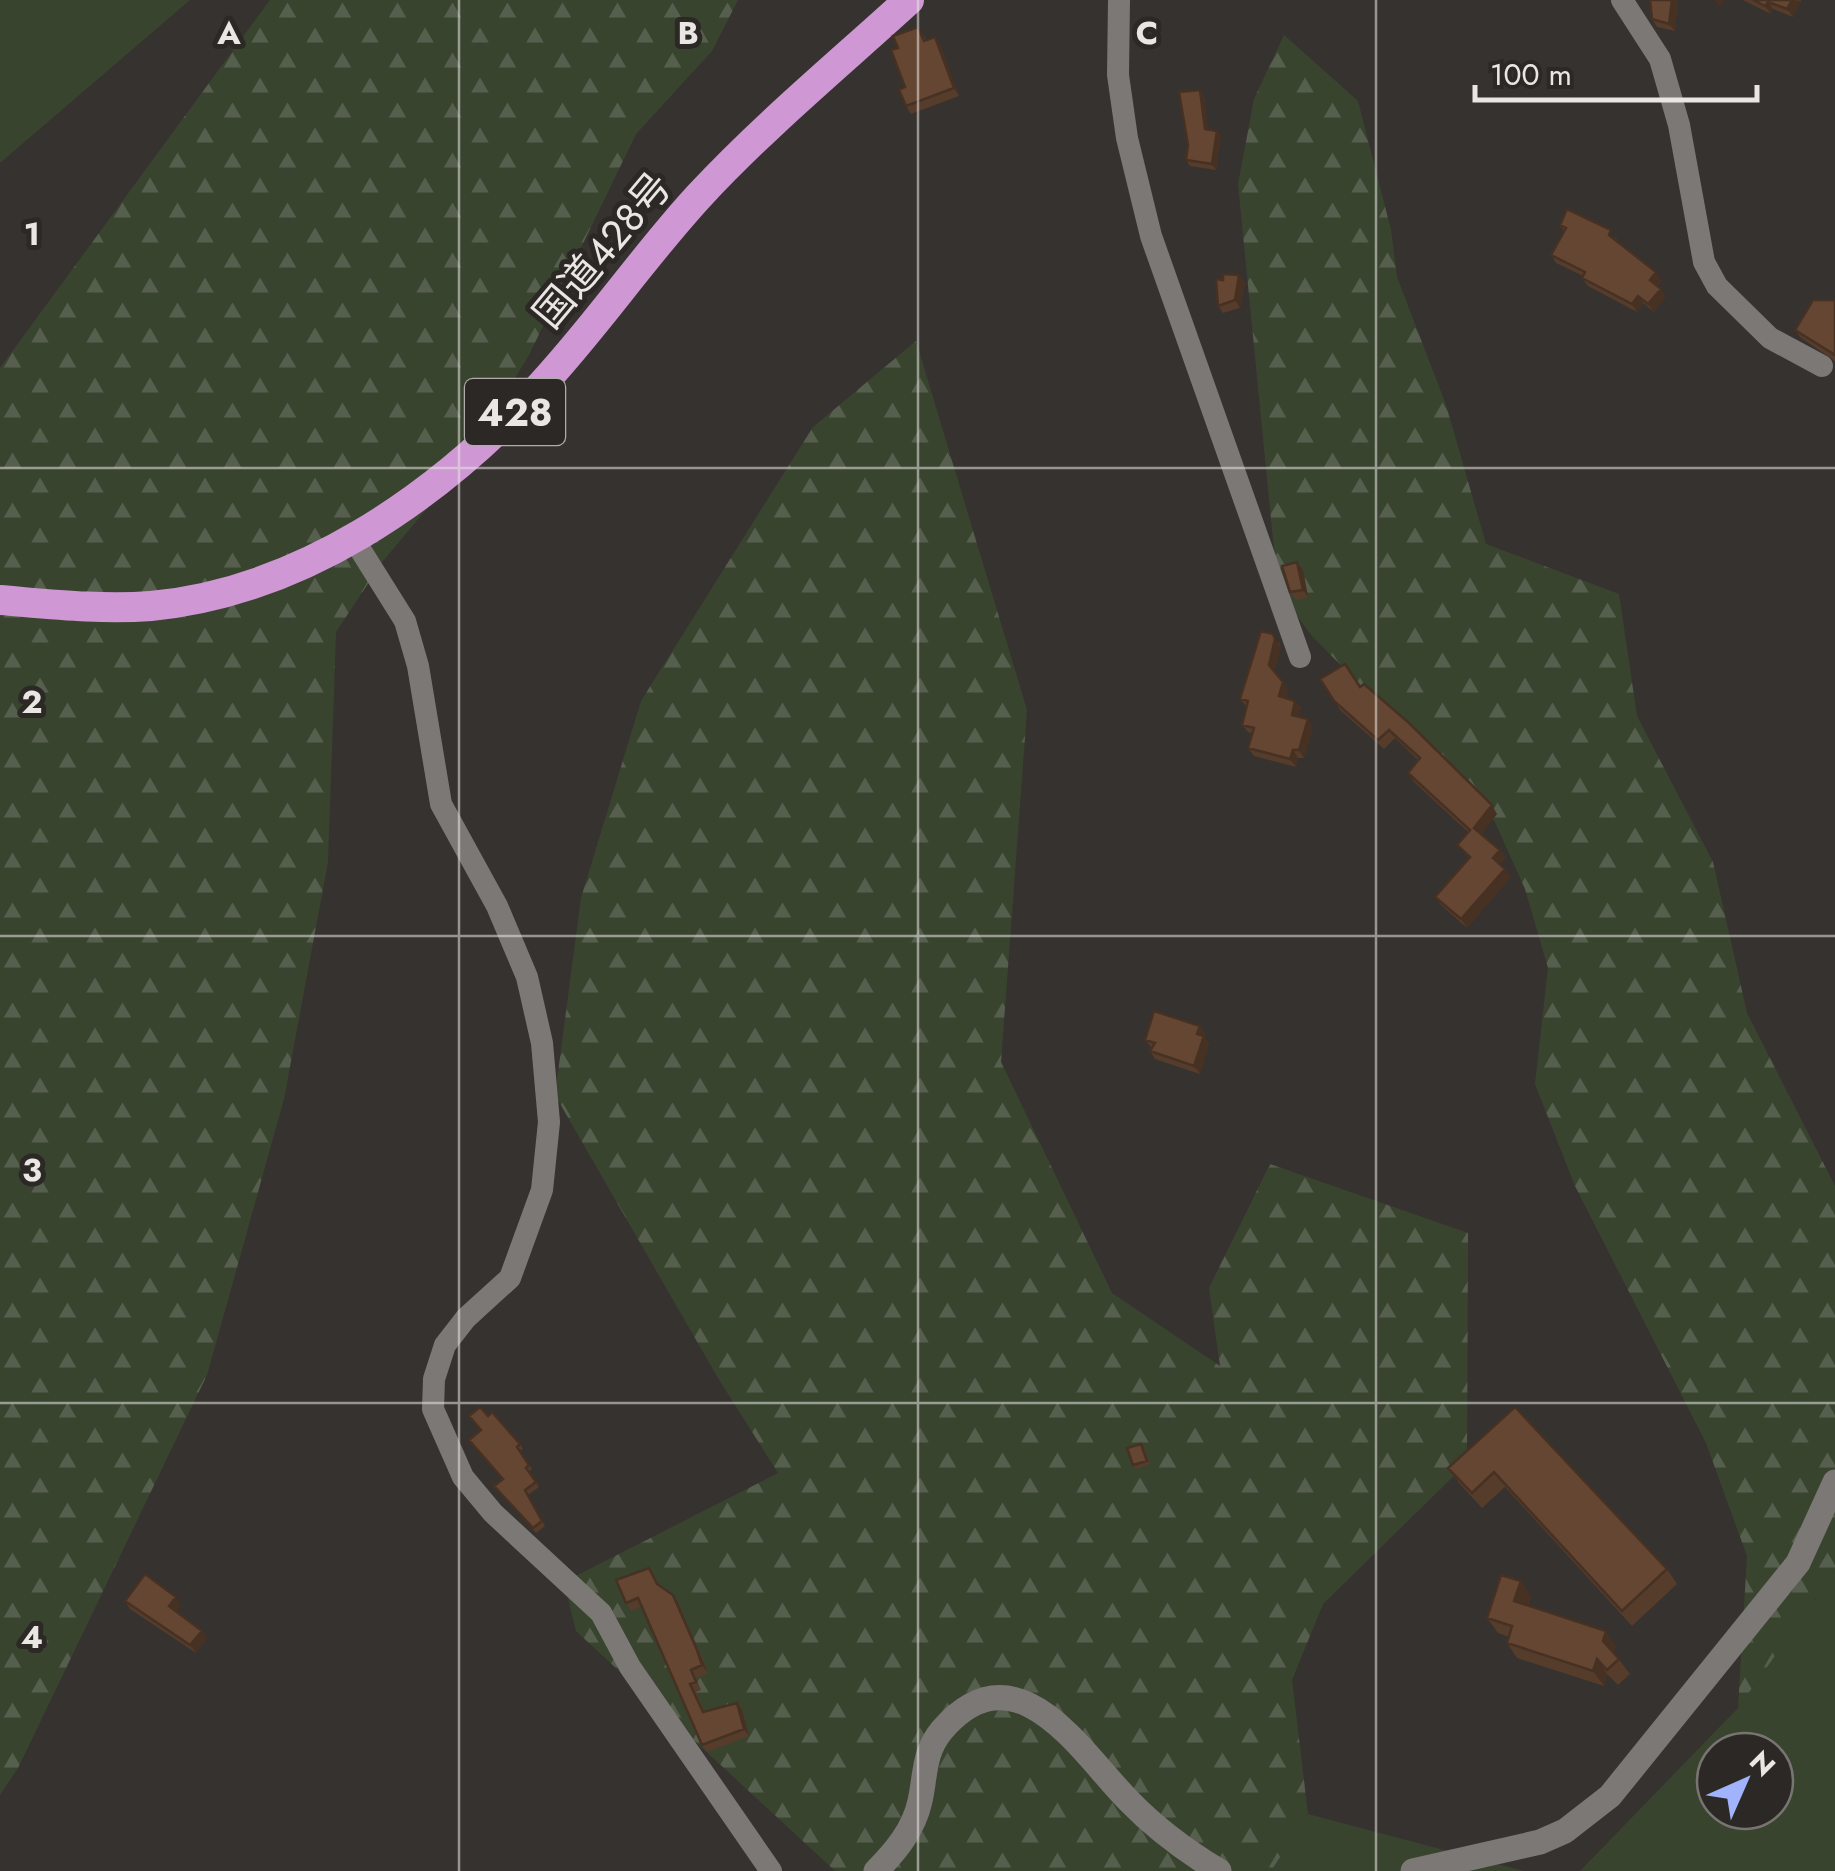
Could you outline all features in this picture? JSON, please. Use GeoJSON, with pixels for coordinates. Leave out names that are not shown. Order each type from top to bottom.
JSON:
{"type":"FeatureCollection","features":[{"type":"Feature","properties":{"kind":"highway","name":"国道428号"},"geometry":{"type":"LineString","coordinates":[[0,600],[94,606],[171,602],[282,574],[353,538],[445,475],[502,425],[536,392],[699,195],[910,0]]}},
{"type":"Feature","properties":{"kind":"street"},"geometry":{"type":"LineString","coordinates":[[1119,0],[1118,75],[1127,138],[1150,236],[1300,657]]}},
{"type":"Feature","properties":{"kind":"street"},"geometry":{"type":"LineString","coordinates":[[1622,0],[1660,60],[1679,126],[1704,262],[1718,286],[1770,338],[1822,366]]}},
{"type":"Feature","properties":{"kind":"street"},"geometry":{"type":"LineString","coordinates":[[353,538],[405,621],[418,666],[441,804],[496,906],[527,977],[542,1043],[549,1122],[542,1190],[510,1278],[466,1318],[445,1345],[434,1379],[433,1408],[463,1477],[493,1513],[601,1613],[630,1667],[771,1871]]}},
{"type":"Feature","properties":{"kind":"street"},"geometry":{"type":"LineString","coordinates":[[1413,1871],[1540,1842],[1565,1831],[1610,1796],[1798,1563],[1835,1482]]}},
{"type":"Feature","properties":{"kind":"street"},"geometry":{"type":"LineString","coordinates":[[876,1871],[912,1826],[930,1746],[944,1727],[989,1701],[1015,1700],[1058,1720],[1158,1828],[1220,1871]]}},
{"type":"Feature","properties":{"kind":"green space"},"geometry":{"type":"Polygon","coordinates":[[[0,0],[190,0],[0,163],[0,0]]]}},
{"type":"Feature","properties":{"kind":"green space"},"geometry":{"type":"Polygon","coordinates":[[[270,0],[738,0],[712,51],[636,134],[529,355],[459,470],[383,561],[336,632],[328,862],[284,1099],[207,1375],[18,1768],[0,1795],[0,368],[270,0]]]}},
{"type":"Feature","properties":{"kind":"green space"},"geometry":{"type":"Polygon","coordinates":[[[1284,35],[1358,101],[1391,230],[1397,277],[1446,405],[1486,544],[1619,594],[1637,716],[1713,862],[1747,1013],[1835,1186],[1835,1571],[1738,1708],[1747,1556],[1706,1443],[1575,1186],[1535,1084],[1548,968],[1525,889],[1495,822],[1312,636],[1278,590],[1238,184],[1254,99],[1284,35]]]}},
{"type":"Feature","properties":{"kind":"green space"},"geometry":{"type":"Polygon","coordinates":[[[916,341],[1027,710],[1001,1062],[1112,1293],[1220,1366],[1209,1288],[1270,1164],[1468,1233],[1467,1463],[1323,1604],[1292,1680],[1308,1814],[1271,1871],[835,1871],[576,1631],[564,1582],[778,1473],[718,1378],[555,1095],[581,898],[641,701],[813,427],[916,341]]]}},
{"type":"Feature","properties":{"kind":"green space"},"geometry":{"type":"Polygon","coordinates":[[[1835,1571],[1835,1871],[1580,1871],[1695,1752],[1695,1831],[1795,1831],[1795,1731],[1716,1731],[1738,1708],[1835,1571]]]}},
{"type":"Feature","properties":{"kind":"green space"},"geometry":{"type":"Polygon","coordinates":[[[1308,1814],[1524,1871],[1271,1871],[1308,1814]]]}},
{"type":"Feature","properties":{"kind":"building"},"geometry":{"type":"Polygon","coordinates":[[[1650,0],[1672,0],[1669,24],[1652,19],[1650,0]]]}},
{"type":"Feature","properties":{"kind":"building"},"geometry":{"type":"Polygon","coordinates":[[[1753,0],[1792,0],[1787,9],[1753,0]]]}},
{"type":"Feature","properties":{"kind":"building"},"geometry":{"type":"Polygon","coordinates":[[[918,27],[924,41],[935,37],[954,88],[906,106],[899,90],[905,87],[891,50],[898,48],[893,36],[918,27]]]}},
{"type":"Feature","properties":{"kind":"building"},"geometry":{"type":"Polygon","coordinates":[[[1200,90],[1205,129],[1217,131],[1212,164],[1186,160],[1188,145],[1179,92],[1200,90]]]}},
{"type":"Feature","properties":{"kind":"building"},"geometry":{"type":"Polygon","coordinates":[[[1567,209],[1611,230],[1609,235],[1656,272],[1650,280],[1661,289],[1648,304],[1638,296],[1632,304],[1582,278],[1585,272],[1551,255],[1566,228],[1560,225],[1567,209]]]}},
{"type":"Feature","properties":{"kind":"building"},"geometry":{"type":"Polygon","coordinates":[[[1223,274],[1239,275],[1235,300],[1218,306],[1216,279],[1223,280],[1223,274]]]}},
{"type":"Feature","properties":{"kind":"building"},"geometry":{"type":"Polygon","coordinates":[[[1813,300],[1835,300],[1835,355],[1795,330],[1813,300]]]}},
{"type":"Feature","properties":{"kind":"building"},"geometry":{"type":"Polygon","coordinates":[[[1297,562],[1303,590],[1290,592],[1282,566],[1297,562]]]}},
{"type":"Feature","properties":{"kind":"building"},"geometry":{"type":"Polygon","coordinates":[[[1261,631],[1273,634],[1275,639],[1269,665],[1283,682],[1279,696],[1295,701],[1292,715],[1308,719],[1299,750],[1293,750],[1290,759],[1248,748],[1254,728],[1242,725],[1248,701],[1240,699],[1261,631]]]}},
{"type":"Feature","properties":{"kind":"building"},"geometry":{"type":"Polygon","coordinates":[[[1345,664],[1360,687],[1364,684],[1409,723],[1492,805],[1474,828],[1500,850],[1493,858],[1505,869],[1461,919],[1435,897],[1470,857],[1457,845],[1470,830],[1408,773],[1420,758],[1389,730],[1378,740],[1334,701],[1320,679],[1345,664]]]}},
{"type":"Feature","properties":{"kind":"building"},"geometry":{"type":"Polygon","coordinates":[[[1154,1011],[1200,1026],[1197,1034],[1204,1036],[1194,1066],[1150,1051],[1155,1043],[1145,1040],[1154,1011]]]}},
{"type":"Feature","properties":{"kind":"building"},"geometry":{"type":"Polygon","coordinates":[[[480,1407],[488,1416],[492,1412],[520,1444],[517,1447],[536,1482],[525,1490],[542,1521],[533,1528],[494,1486],[503,1479],[469,1440],[481,1430],[469,1416],[480,1407]]]}},
{"type":"Feature","properties":{"kind":"building"},"geometry":{"type":"Polygon","coordinates":[[[1515,1407],[1667,1569],[1622,1611],[1494,1472],[1472,1493],[1448,1468],[1515,1407]]]}},
{"type":"Feature","properties":{"kind":"building"},"geometry":{"type":"Polygon","coordinates":[[[1141,1444],[1147,1461],[1133,1465],[1127,1448],[1141,1444]]]}},
{"type":"Feature","properties":{"kind":"building"},"geometry":{"type":"Polygon","coordinates":[[[649,1568],[657,1584],[673,1595],[697,1650],[702,1665],[691,1670],[696,1682],[690,1684],[703,1712],[737,1703],[744,1729],[702,1745],[638,1598],[626,1603],[616,1580],[649,1568]]]}},
{"type":"Feature","properties":{"kind":"building"},"geometry":{"type":"Polygon","coordinates":[[[145,1574],[176,1597],[169,1606],[202,1631],[190,1645],[125,1601],[145,1574]]]}},
{"type":"Feature","properties":{"kind":"building"},"geometry":{"type":"Polygon","coordinates":[[[1501,1575],[1521,1581],[1514,1601],[1606,1631],[1603,1641],[1619,1659],[1607,1670],[1597,1659],[1593,1671],[1507,1643],[1512,1626],[1487,1618],[1501,1575]]]}}]}
